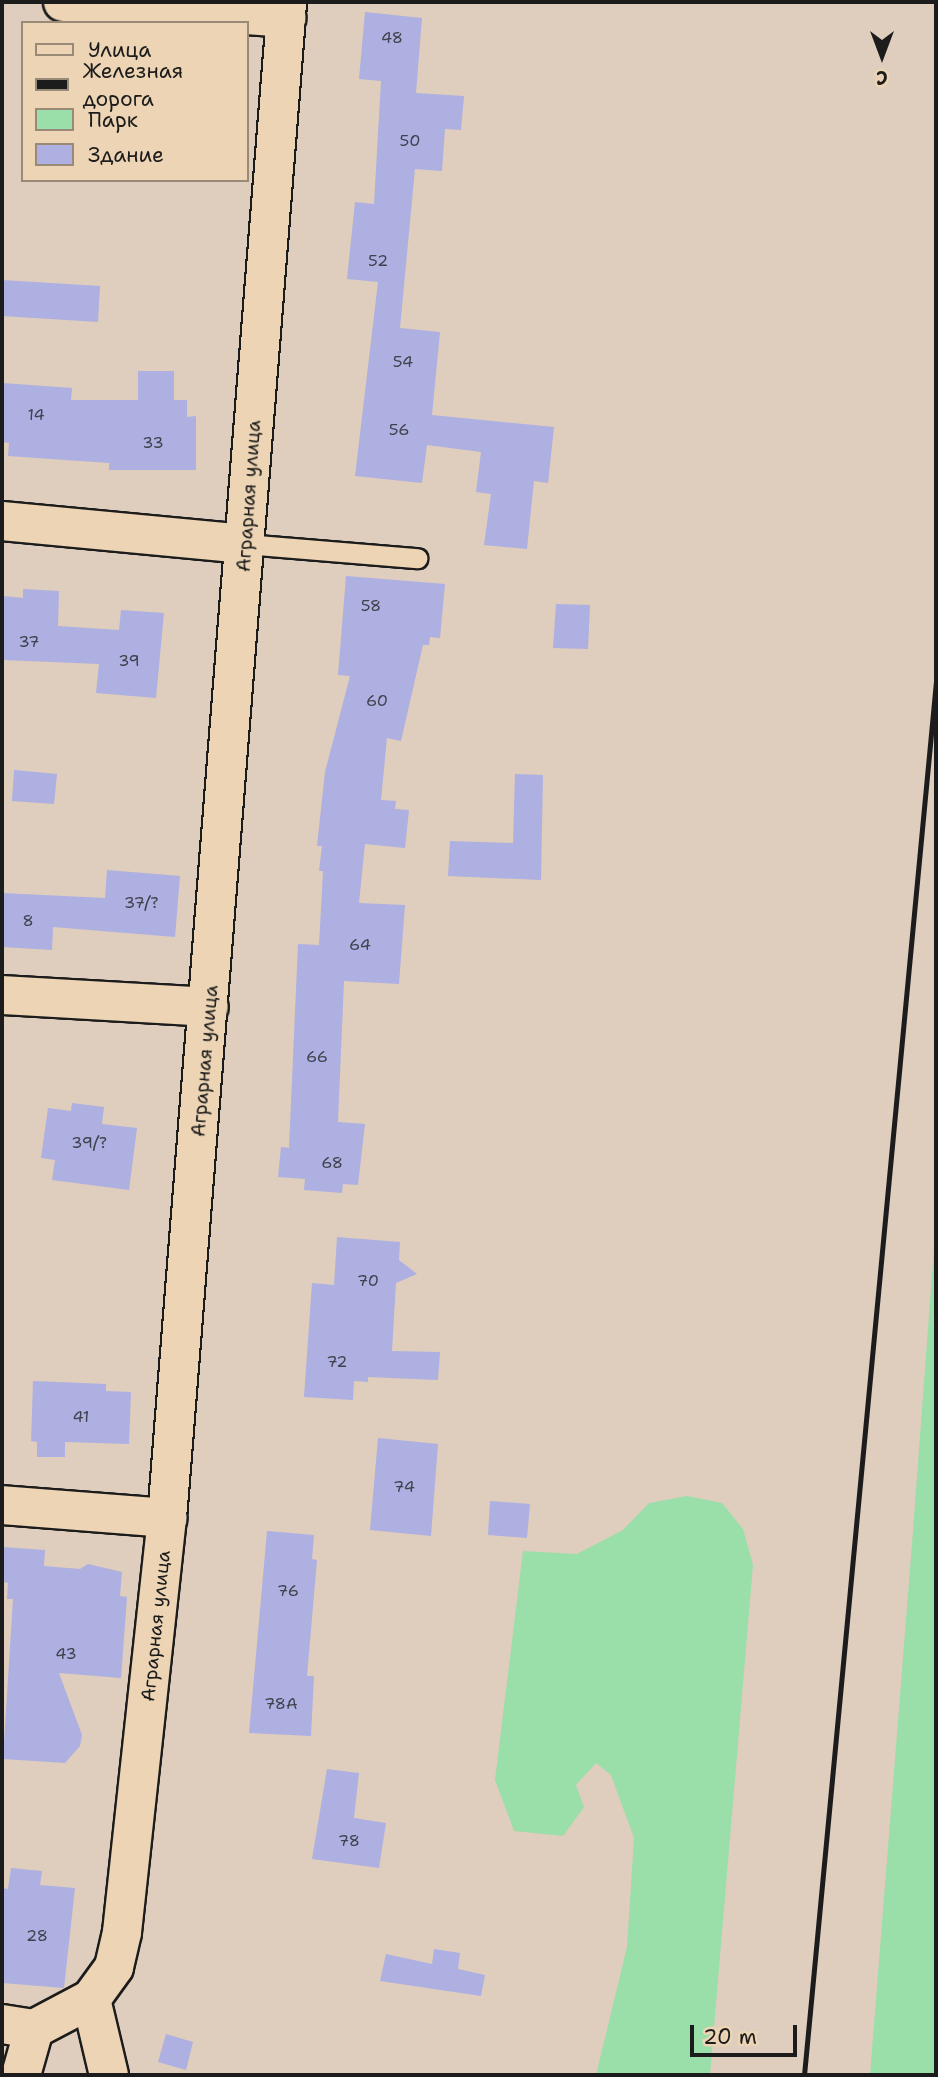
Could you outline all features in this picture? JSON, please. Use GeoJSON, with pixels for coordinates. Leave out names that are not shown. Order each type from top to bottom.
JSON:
{"type":"FeatureCollection","features":[{"type":"Feature","properties":{"kind":"street"},"geometry":{"type":"LineString","coordinates":[[63,2],[287,10]]}},
{"type":"Feature","properties":{"kind":"street","name":"Аграрная улица"},"geometry":{"type":"LineString","coordinates":[[20,2075],[18,2027],[75,2011],[91,1999],[114,1968],[122,1931],[167,1518],[287,10]]}},
{"type":"Feature","properties":{"kind":"street"},"geometry":{"type":"LineString","coordinates":[[2,521],[246,544]]}},
{"type":"Feature","properties":{"kind":"street"},"geometry":{"type":"LineString","coordinates":[[2,995],[209,1007]]}},
{"type":"Feature","properties":{"kind":"street"},"geometry":{"type":"LineString","coordinates":[[2,1505],[167,1518]]}},
{"type":"Feature","properties":{"kind":"street"},"geometry":{"type":"LineString","coordinates":[[91,1999],[109,2075]]}},
{"type":"Feature","properties":{"kind":"lane"},"geometry":{"type":"LineString","coordinates":[[246,544],[417,558]]}},
{"type":"Feature","properties":{"kind":"green space"},"geometry":{"type":"Polygon","coordinates":[[[936,1221],[936,2075],[870,2075],[912,1544],[936,1221]]]}},
{"type":"Feature","properties":{"kind":"green space"},"geometry":{"type":"Polygon","coordinates":[[[687,1496],[722,1503],[743,1529],[753,1565],[710,2075],[596,2075],[627,1947],[634,1838],[611,1775],[596,1763],[576,1785],[584,1807],[563,1836],[514,1831],[495,1780],[523,1551],[577,1554],[623,1530],[649,1503],[687,1496]]]}},
{"type":"Feature","properties":{"kind":"building"},"geometry":{"type":"Polygon","coordinates":[[[365,12],[422,18],[416,93],[464,96],[461,130],[445,129],[442,171],[415,169],[400,328],[440,332],[432,415],[554,427],[548,483],[534,481],[527,549],[484,545],[491,494],[476,492],[481,452],[427,445],[422,483],[355,476],[378,282],[347,279],[355,202],[374,204],[381,81],[359,79],[365,12]]]}},
{"type":"Feature","properties":{"kind":"building"},"geometry":{"type":"Polygon","coordinates":[[[2,280],[100,286],[98,322],[2,316],[2,280]]]}},
{"type":"Feature","properties":{"kind":"building"},"geometry":{"type":"Polygon","coordinates":[[[138,371],[174,371],[174,400],[187,400],[187,417],[196,416],[196,470],[109,470],[109,463],[8,456],[9,443],[2,442],[2,383],[72,388],[71,400],[138,400],[138,371]]]}},
{"type":"Feature","properties":{"kind":"building"},"geometry":{"type":"Polygon","coordinates":[[[346,576],[445,584],[440,638],[430,637],[429,645],[423,645],[401,741],[387,738],[381,800],[396,801],[395,809],[409,810],[405,848],[365,844],[359,903],[405,905],[399,984],[344,981],[338,1122],[365,1124],[358,1185],[343,1184],[342,1193],[304,1190],[305,1179],[278,1177],[281,1147],[289,1148],[298,944],[319,945],[323,871],[319,871],[322,846],[317,846],[325,772],[350,676],[338,675],[346,576]]]}},
{"type":"Feature","properties":{"kind":"building"},"geometry":{"type":"Polygon","coordinates":[[[23,589],[59,591],[58,626],[119,630],[121,610],[164,613],[156,698],[96,693],[99,664],[2,660],[3,596],[23,598],[23,589]]]}},
{"type":"Feature","properties":{"kind":"building"},"geometry":{"type":"Polygon","coordinates":[[[556,604],[590,605],[588,649],[553,648],[556,604]]]}},
{"type":"Feature","properties":{"kind":"building"},"geometry":{"type":"Polygon","coordinates":[[[14,770],[57,774],[54,804],[12,801],[14,770]]]}},
{"type":"Feature","properties":{"kind":"building"},"geometry":{"type":"Polygon","coordinates":[[[515,774],[543,775],[541,880],[448,876],[450,841],[513,843],[515,774]]]}},
{"type":"Feature","properties":{"kind":"building"},"geometry":{"type":"Polygon","coordinates":[[[107,870],[180,876],[175,937],[53,927],[52,950],[2,947],[2,893],[105,898],[107,870]]]}},
{"type":"Feature","properties":{"kind":"building"},"geometry":{"type":"Polygon","coordinates":[[[72,1103],[104,1107],[102,1124],[137,1128],[129,1190],[52,1180],[55,1160],[41,1158],[48,1108],[71,1111],[72,1103]]]}},
{"type":"Feature","properties":{"kind":"building"},"geometry":{"type":"Polygon","coordinates":[[[337,1237],[400,1242],[399,1260],[417,1274],[396,1283],[392,1351],[440,1352],[438,1380],[368,1377],[368,1382],[354,1381],[353,1400],[304,1397],[312,1283],[334,1285],[337,1237]]]}},
{"type":"Feature","properties":{"kind":"building"},"geometry":{"type":"Polygon","coordinates":[[[33,1381],[106,1384],[106,1391],[131,1392],[129,1444],[65,1442],[65,1457],[37,1457],[37,1442],[31,1441],[33,1381]]]}},
{"type":"Feature","properties":{"kind":"building"},"geometry":{"type":"Polygon","coordinates":[[[378,1438],[438,1444],[431,1536],[370,1530],[378,1438]]]}},
{"type":"Feature","properties":{"kind":"building"},"geometry":{"type":"Polygon","coordinates":[[[490,1501],[530,1504],[527,1538],[488,1535],[490,1501]]]}},
{"type":"Feature","properties":{"kind":"building"},"geometry":{"type":"Polygon","coordinates":[[[267,1531],[314,1535],[312,1559],[317,1560],[307,1676],[314,1676],[311,1736],[249,1733],[267,1531]]]}},
{"type":"Feature","properties":{"kind":"building"},"geometry":{"type":"Polygon","coordinates":[[[2,1547],[45,1550],[44,1566],[80,1569],[88,1564],[122,1572],[120,1596],[127,1597],[121,1678],[59,1673],[82,1735],[80,1746],[65,1763],[3,1759],[13,1599],[7,1599],[8,1583],[2,1582],[2,1547]]]}},
{"type":"Feature","properties":{"kind":"building"},"geometry":{"type":"Polygon","coordinates":[[[327,1769],[359,1773],[354,1818],[386,1823],[379,1868],[312,1859],[327,1769]]]}},
{"type":"Feature","properties":{"kind":"building"},"geometry":{"type":"Polygon","coordinates":[[[11,1868],[42,1871],[40,1885],[75,1888],[64,1988],[2,1983],[2,1888],[8,1889],[11,1868]]]}},
{"type":"Feature","properties":{"kind":"building"},"geometry":{"type":"Polygon","coordinates":[[[434,1949],[460,1953],[458,1969],[485,1975],[481,1996],[380,1981],[386,1954],[432,1964],[434,1949]]]}},
{"type":"Feature","properties":{"kind":"building"},"geometry":{"type":"Polygon","coordinates":[[[166,2034],[193,2042],[186,2070],[158,2062],[166,2034]]]}},
{"type":"Feature","properties":{"kind":"railway"},"geometry":{"type":"LineString","coordinates":[[804,2075],[936,680]]}}]}
